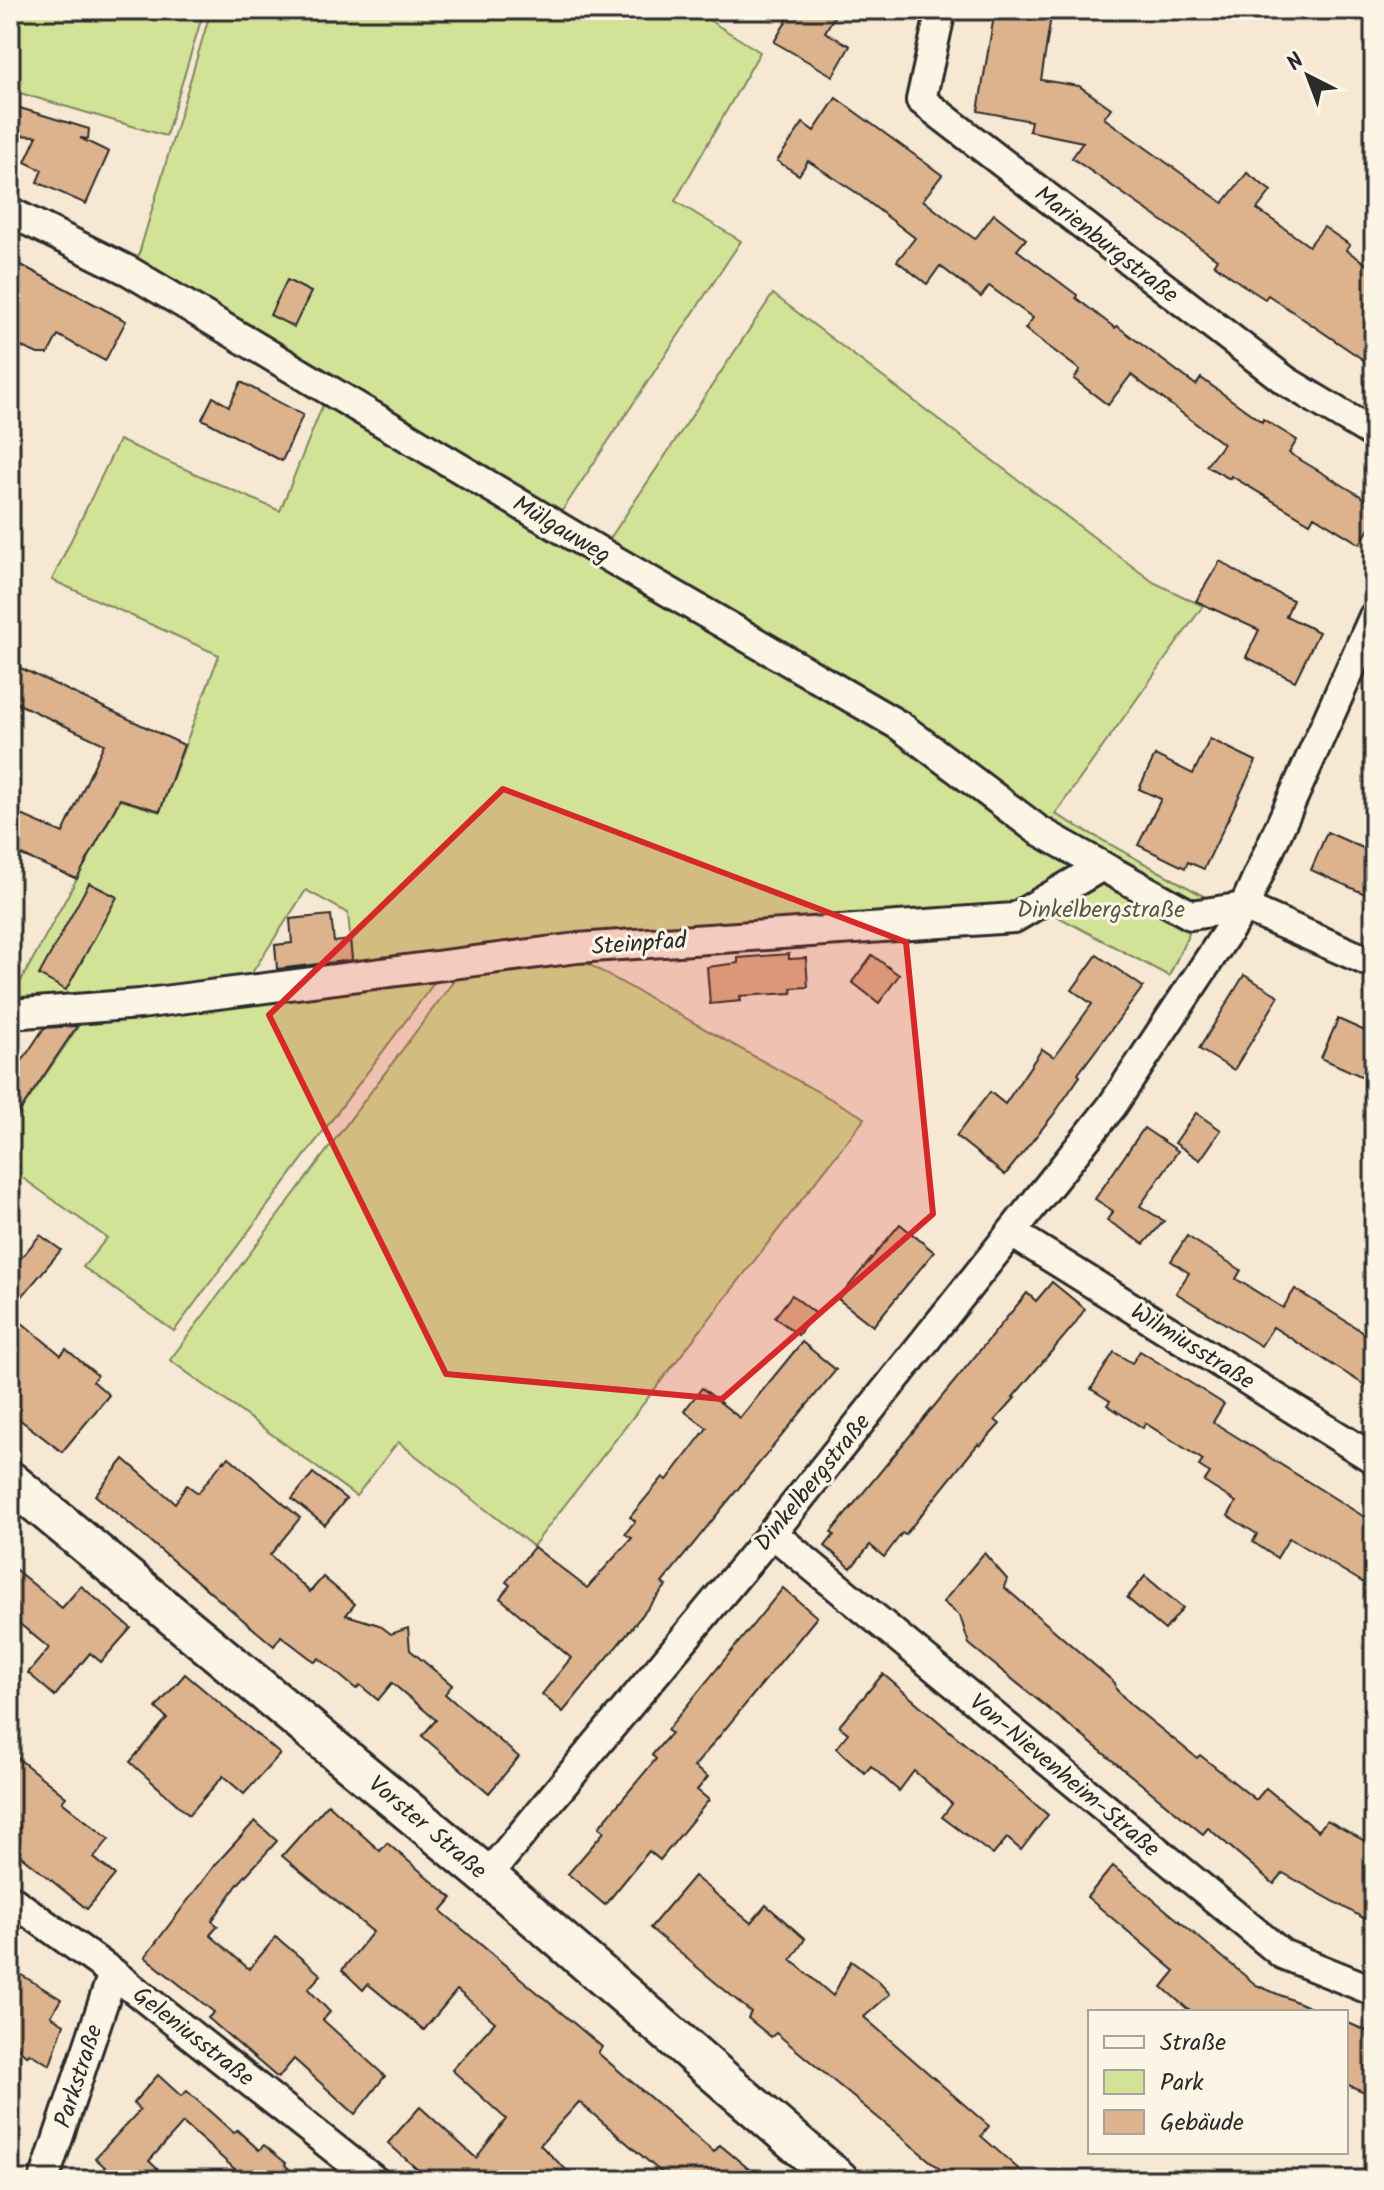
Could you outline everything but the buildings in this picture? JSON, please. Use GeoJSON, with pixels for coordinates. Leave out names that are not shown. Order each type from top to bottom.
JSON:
{"type":"FeatureCollection","features":[{"type":"Feature","properties":{"kind":"main road","name":"Vorster Straße"},"geometry":{"type":"LineString","coordinates":[[10,1481],[487,1876],[839,2180]]}},
{"type":"Feature","properties":{"kind":"street","name":"Marienburgstraße"},"geometry":{"type":"LineString","coordinates":[[941,10],[921,100],[1286,381],[1374,434]]}},
{"type":"Feature","properties":{"kind":"street","name":"Mülgauweg"},"geometry":{"type":"LineString","coordinates":[[10,212],[129,271],[602,553],[900,726],[1038,830],[1102,866]]}},
{"type":"Feature","properties":{"kind":"street","name":"Dinkelbergstraße"},"geometry":{"type":"LineString","coordinates":[[487,1876],[772,1533],[1112,1106],[1244,907],[1374,616]]}},
{"type":"Feature","properties":{"kind":"street"},"geometry":{"type":"LineString","coordinates":[[1102,866],[1191,915],[1244,907],[1374,964]]}},
{"type":"Feature","properties":{"kind":"street","name":"Steinpfad"},"geometry":{"type":"LineString","coordinates":[[10,1014],[140,1004],[577,948],[1014,918],[1102,866]]}},
{"type":"Feature","properties":{"kind":"street","name":"Wilmiusstraße"},"geometry":{"type":"LineString","coordinates":[[1012,1233],[1374,1459]]}},
{"type":"Feature","properties":{"kind":"street","name":"Von-Nievenheim-Straße"},"geometry":{"type":"LineString","coordinates":[[772,1533],[1282,1954],[1374,1991]]}},
{"type":"Feature","properties":{"kind":"street","name":"Geleniusstraße"},"geometry":{"type":"LineString","coordinates":[[10,1899],[113,1973],[374,2180]]}},
{"type":"Feature","properties":{"kind":"street","name":"Parkstraße"},"geometry":{"type":"LineString","coordinates":[[44,2180],[113,1973]]}},
{"type":"Feature","properties":{"kind":"highlighted area"},"geometry":{"type":"Polygon","coordinates":[[[503,789],[906,942],[933,1214],[722,1399],[446,1374],[269,1015],[503,789]]]}},
{"type":"Feature","properties":{"kind":"green space"},"geometry":{"type":"Polygon","coordinates":[[[16,10],[204,10],[166,136],[13,91],[16,10]]]}},
{"type":"Feature","properties":{"kind":"green space"},"geometry":{"type":"Polygon","coordinates":[[[211,10],[714,10],[709,20],[760,52],[675,201],[741,241],[558,517],[136,264],[211,10]]]}},
{"type":"Feature","properties":{"kind":"green space"},"geometry":{"type":"Polygon","coordinates":[[[773,294],[1153,582],[1203,606],[1055,814],[1209,899],[1202,911],[1047,826],[605,546],[773,294]]]}},
{"type":"Feature","properties":{"kind":"green space"},"geometry":{"type":"Polygon","coordinates":[[[326,397],[893,735],[1076,864],[1075,869],[1015,911],[353,971],[348,913],[306,890],[244,985],[10,1001],[120,800],[160,812],[219,655],[52,580],[119,440],[280,511],[326,397]]]}},
{"type":"Feature","properties":{"kind":"green space","name":"Dinkelbergstraße"},"geometry":{"type":"Polygon","coordinates":[[[1102,878],[1192,927],[1169,976],[1047,911],[1102,878]]]}},
{"type":"Feature","properties":{"kind":"green space"},"geometry":{"type":"Polygon","coordinates":[[[574,956],[865,1118],[533,1546],[398,1442],[356,1496],[170,1360],[453,982],[445,978],[574,956]]]}},
{"type":"Feature","properties":{"kind":"green space"},"geometry":{"type":"Polygon","coordinates":[[[440,975],[174,1331],[83,1267],[107,1238],[10,1169],[10,1127],[86,1015],[440,975]]]}}]}
